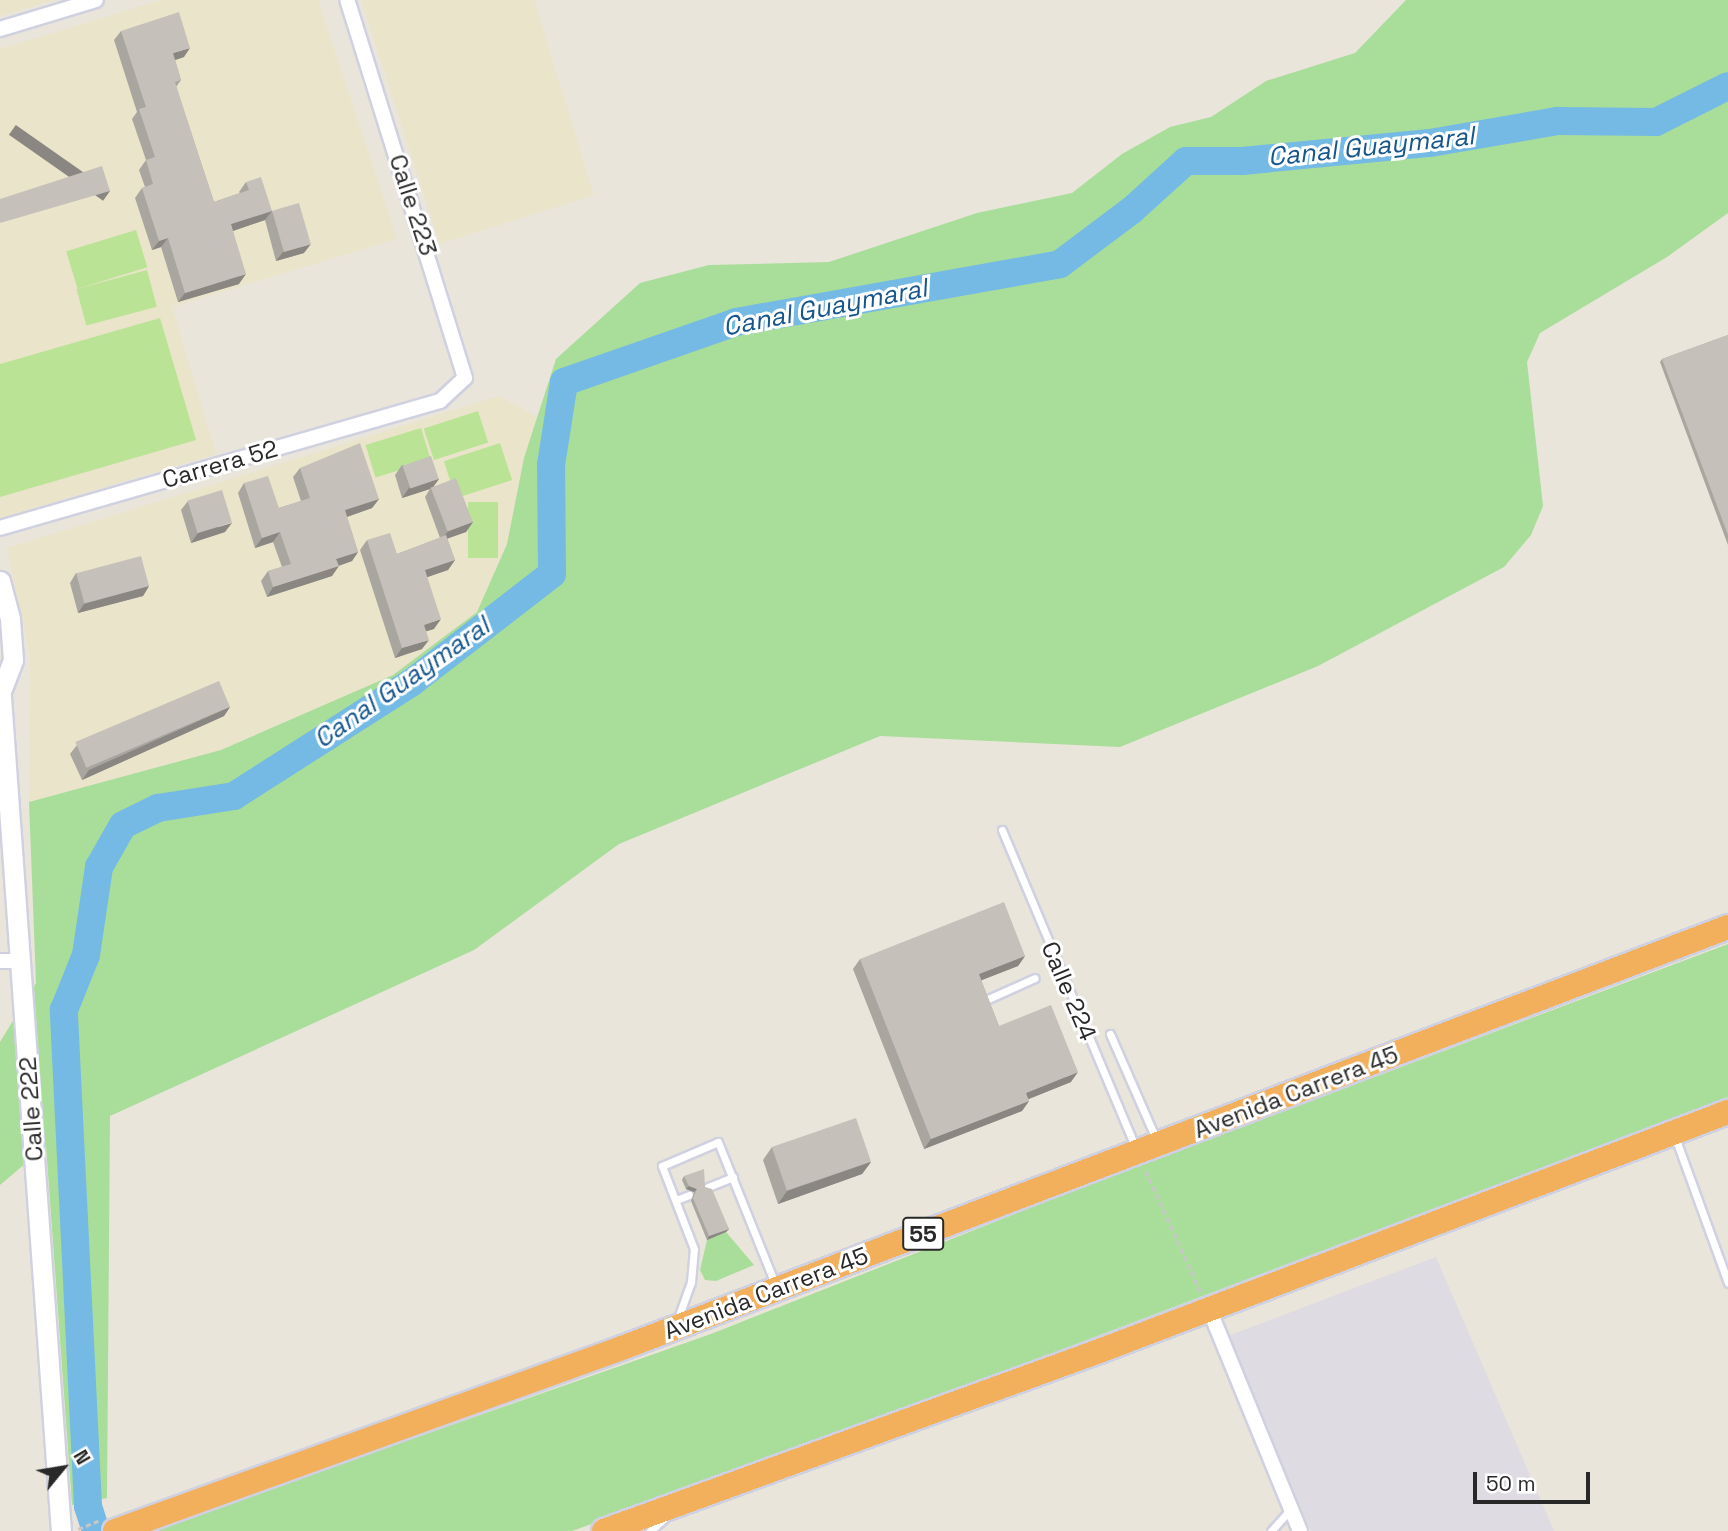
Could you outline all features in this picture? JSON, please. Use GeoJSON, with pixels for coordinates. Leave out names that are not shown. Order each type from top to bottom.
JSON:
{"type":"FeatureCollection","features":[{"type":"Feature","properties":{"kind":"highway","name":"Avenida Carrera 45"},"geometry":{"type":"LineString","coordinates":[[115,1531],[674,1328],[1728,928]]}},
{"type":"Feature","properties":{"kind":"highway"},"geometry":{"type":"LineString","coordinates":[[604,1531],[1209,1309],[1728,1112]]}},
{"type":"Feature","properties":{"kind":"street"},"geometry":{"type":"LineString","coordinates":[[0,29],[96,0]]}},
{"type":"Feature","properties":{"kind":"street","name":"Calle 223"},"geometry":{"type":"LineString","coordinates":[[347,0],[464,365],[466,379],[440,401]]}},
{"type":"Feature","properties":{"kind":"street","name":"Carrera 52"},"geometry":{"type":"LineString","coordinates":[[0,528],[440,401]]}},
{"type":"Feature","properties":{"kind":"street","name":"Calle 222"},"geometry":{"type":"LineString","coordinates":[[0,581],[10,619],[13,660],[1,685],[61,1531]]}},
{"type":"Feature","properties":{"kind":"street"},"geometry":{"type":"LineString","coordinates":[[0,961],[21,961]]}},
{"type":"Feature","properties":{"kind":"street"},"geometry":{"type":"LineString","coordinates":[[1209,1309],[1300,1531]]}},
{"type":"Feature","properties":{"kind":"lane","name":"Calle 224"},"geometry":{"type":"LineString","coordinates":[[1002,830],[1148,1148]]}},
{"type":"Feature","properties":{"kind":"lane"},"geometry":{"type":"LineString","coordinates":[[988,999],[1035,978]]}},
{"type":"Feature","properties":{"kind":"lane"},"geometry":{"type":"LineString","coordinates":[[1110,1034],[1148,1148]]}},
{"type":"Feature","properties":{"kind":"lane"},"geometry":{"type":"LineString","coordinates":[[1674,1133],[1728,1283]]}},
{"type":"Feature","properties":{"kind":"lane"},"geometry":{"type":"LineString","coordinates":[[674,1328],[694,1259],[676,1200],[662,1166],[718,1142],[777,1289]]}},
{"type":"Feature","properties":{"kind":"lane"},"geometry":{"type":"LineString","coordinates":[[708,1187],[733,1177]]}},
{"type":"Feature","properties":{"kind":"lane"},"geometry":{"type":"LineString","coordinates":[[676,1200],[689,1195]]}},
{"type":"Feature","properties":{"kind":"lane"},"geometry":{"type":"LineString","coordinates":[[650,1531],[680,1504]]}},
{"type":"Feature","properties":{"kind":"lane"},"geometry":{"type":"LineString","coordinates":[[1271,1531],[1290,1510]]}},
{"type":"Feature","properties":{"kind":"path"},"geometry":{"type":"LineString","coordinates":[[1148,1148],[1209,1309]]}},
{"type":"Feature","properties":{"kind":"shaded area"},"geometry":{"type":"Polygon","coordinates":[[[0,0],[55,0],[0,16],[0,0]]]}},
{"type":"Feature","properties":{"kind":"shaded area"},"geometry":{"type":"Polygon","coordinates":[[[161,0],[318,0],[397,239],[172,307],[216,454],[0,518],[0,49],[161,0]]]}},
{"type":"Feature","properties":{"kind":"shaded area"},"geometry":{"type":"Polygon","coordinates":[[[361,0],[534,0],[594,195],[440,244],[361,0]]]}},
{"type":"Feature","properties":{"kind":"shaded area"},"geometry":{"type":"Polygon","coordinates":[[[499,396],[537,417],[507,544],[477,612],[393,675],[221,750],[29,802],[30,656],[7,548],[499,396]]]}},
{"type":"Feature","properties":{"kind":"shaded area"},"geometry":{"type":"Polygon","coordinates":[[[1436,1257],[1554,1531],[1311,1531],[1225,1337],[1436,1257]]]}},
{"type":"Feature","properties":{"kind":"green space"},"geometry":{"type":"Polygon","coordinates":[[[1406,0],[1728,0],[1728,213],[1667,257],[1540,333],[1527,362],[1543,506],[1531,535],[1504,567],[1318,666],[1120,747],[880,736],[619,844],[474,950],[110,1116],[107,1498],[72,1505],[46,1146],[0,1185],[0,1042],[36,983],[29,802],[221,750],[393,675],[477,612],[507,544],[524,458],[556,359],[640,283],[709,265],[829,262],[977,213],[1072,193],[1122,154],[1170,127],[1211,117],[1266,81],[1355,53],[1406,0]]]}},
{"type":"Feature","properties":{"kind":"green space"},"geometry":{"type":"Polygon","coordinates":[[[136,230],[147,267],[78,289],[66,251],[136,230]]]}},
{"type":"Feature","properties":{"kind":"green space"},"geometry":{"type":"Polygon","coordinates":[[[147,270],[157,307],[86,326],[76,289],[147,270]]]}},
{"type":"Feature","properties":{"kind":"green space"},"geometry":{"type":"Polygon","coordinates":[[[160,318],[196,440],[0,497],[0,364],[160,318]]]}},
{"type":"Feature","properties":{"kind":"green space"},"geometry":{"type":"Polygon","coordinates":[[[478,411],[488,442],[434,460],[424,429],[478,411]]]}},
{"type":"Feature","properties":{"kind":"green space"},"geometry":{"type":"Polygon","coordinates":[[[421,428],[431,461],[375,477],[366,445],[421,428]]]}},
{"type":"Feature","properties":{"kind":"green space"},"geometry":{"type":"Polygon","coordinates":[[[500,443],[512,480],[456,498],[444,461],[500,443]]]}},
{"type":"Feature","properties":{"kind":"green space"},"geometry":{"type":"Polygon","coordinates":[[[468,502],[498,502],[498,558],[468,558],[468,502]]]}},
{"type":"Feature","properties":{"kind":"green space"},"geometry":{"type":"Polygon","coordinates":[[[1728,944],[1728,1097],[751,1467],[572,1531],[149,1531],[711,1334],[1101,1180],[1728,944]]]}},
{"type":"Feature","properties":{"kind":"green space"},"geometry":{"type":"Polygon","coordinates":[[[726,1232],[754,1265],[716,1281],[705,1280],[700,1270],[707,1240],[726,1232]]]}},
{"type":"Feature","properties":{"kind":"building"},"geometry":{"type":"Polygon","coordinates":[[[179,12],[190,48],[173,53],[181,80],[175,82],[214,202],[249,190],[246,182],[261,177],[272,211],[231,224],[246,274],[185,293],[168,238],[159,241],[142,188],[153,184],[146,160],[155,157],[139,109],[146,107],[121,31],[179,12]]]}},
{"type":"Feature","properties":{"kind":"building"},"geometry":{"type":"Polygon","coordinates":[[[102,166],[110,191],[0,223],[0,199],[102,166]]]}},
{"type":"Feature","properties":{"kind":"building"},"geometry":{"type":"Polygon","coordinates":[[[299,203],[311,244],[284,252],[272,211],[299,203]]]}},
{"type":"Feature","properties":{"kind":"building"},"geometry":{"type":"Polygon","coordinates":[[[1728,335],[1728,535],[1662,359],[1728,335]]]}},
{"type":"Feature","properties":{"kind":"building"},"geometry":{"type":"Polygon","coordinates":[[[360,443],[379,499],[345,510],[358,552],[336,559],[339,566],[273,587],[268,571],[291,564],[280,532],[262,538],[244,483],[268,476],[279,508],[310,498],[300,468],[360,443]]]}},
{"type":"Feature","properties":{"kind":"building"},"geometry":{"type":"Polygon","coordinates":[[[431,456],[439,479],[410,488],[403,466],[431,456]]]}},
{"type":"Feature","properties":{"kind":"building"},"geometry":{"type":"Polygon","coordinates":[[[456,478],[473,522],[448,532],[431,488],[456,478]]]}},
{"type":"Feature","properties":{"kind":"building"},"geometry":{"type":"Polygon","coordinates":[[[222,490],[232,523],[198,533],[188,501],[222,490]]]}},
{"type":"Feature","properties":{"kind":"building"},"geometry":{"type":"Polygon","coordinates":[[[390,533],[397,554],[446,535],[455,560],[425,570],[441,619],[424,625],[429,640],[402,648],[367,540],[390,533]]]}},
{"type":"Feature","properties":{"kind":"building"},"geometry":{"type":"Polygon","coordinates":[[[141,556],[149,586],[84,603],[76,573],[141,556]]]}},
{"type":"Feature","properties":{"kind":"building"},"geometry":{"type":"Polygon","coordinates":[[[219,681],[230,707],[86,768],[75,742],[219,681]]]}},
{"type":"Feature","properties":{"kind":"building"},"geometry":{"type":"Polygon","coordinates":[[[1004,902],[1025,956],[979,974],[999,1026],[1051,1005],[1078,1072],[1026,1093],[1029,1101],[931,1139],[860,959],[1004,902]]]}},
{"type":"Feature","properties":{"kind":"building"},"geometry":{"type":"Polygon","coordinates":[[[856,1118],[871,1161],[787,1190],[772,1147],[856,1118]]]}},
{"type":"Feature","properties":{"kind":"building"},"geometry":{"type":"Polygon","coordinates":[[[704,1169],[705,1187],[712,1189],[729,1229],[709,1236],[693,1198],[697,1189],[689,1186],[684,1176],[704,1169]]]}},
{"type":"Feature","properties":{"kind":"waterway","name":"Canal Guaymaral"},"geometry":{"type":"LineString","coordinates":[[96,1531],[88,1506],[64,1010],[86,955],[99,867],[123,825],[158,808],[234,796],[411,683],[552,574],[551,465],[564,382],[736,322],[1060,264],[1132,210],[1186,161],[1242,161],[1430,143],[1558,121],[1656,122],[1728,86]]}}]}
